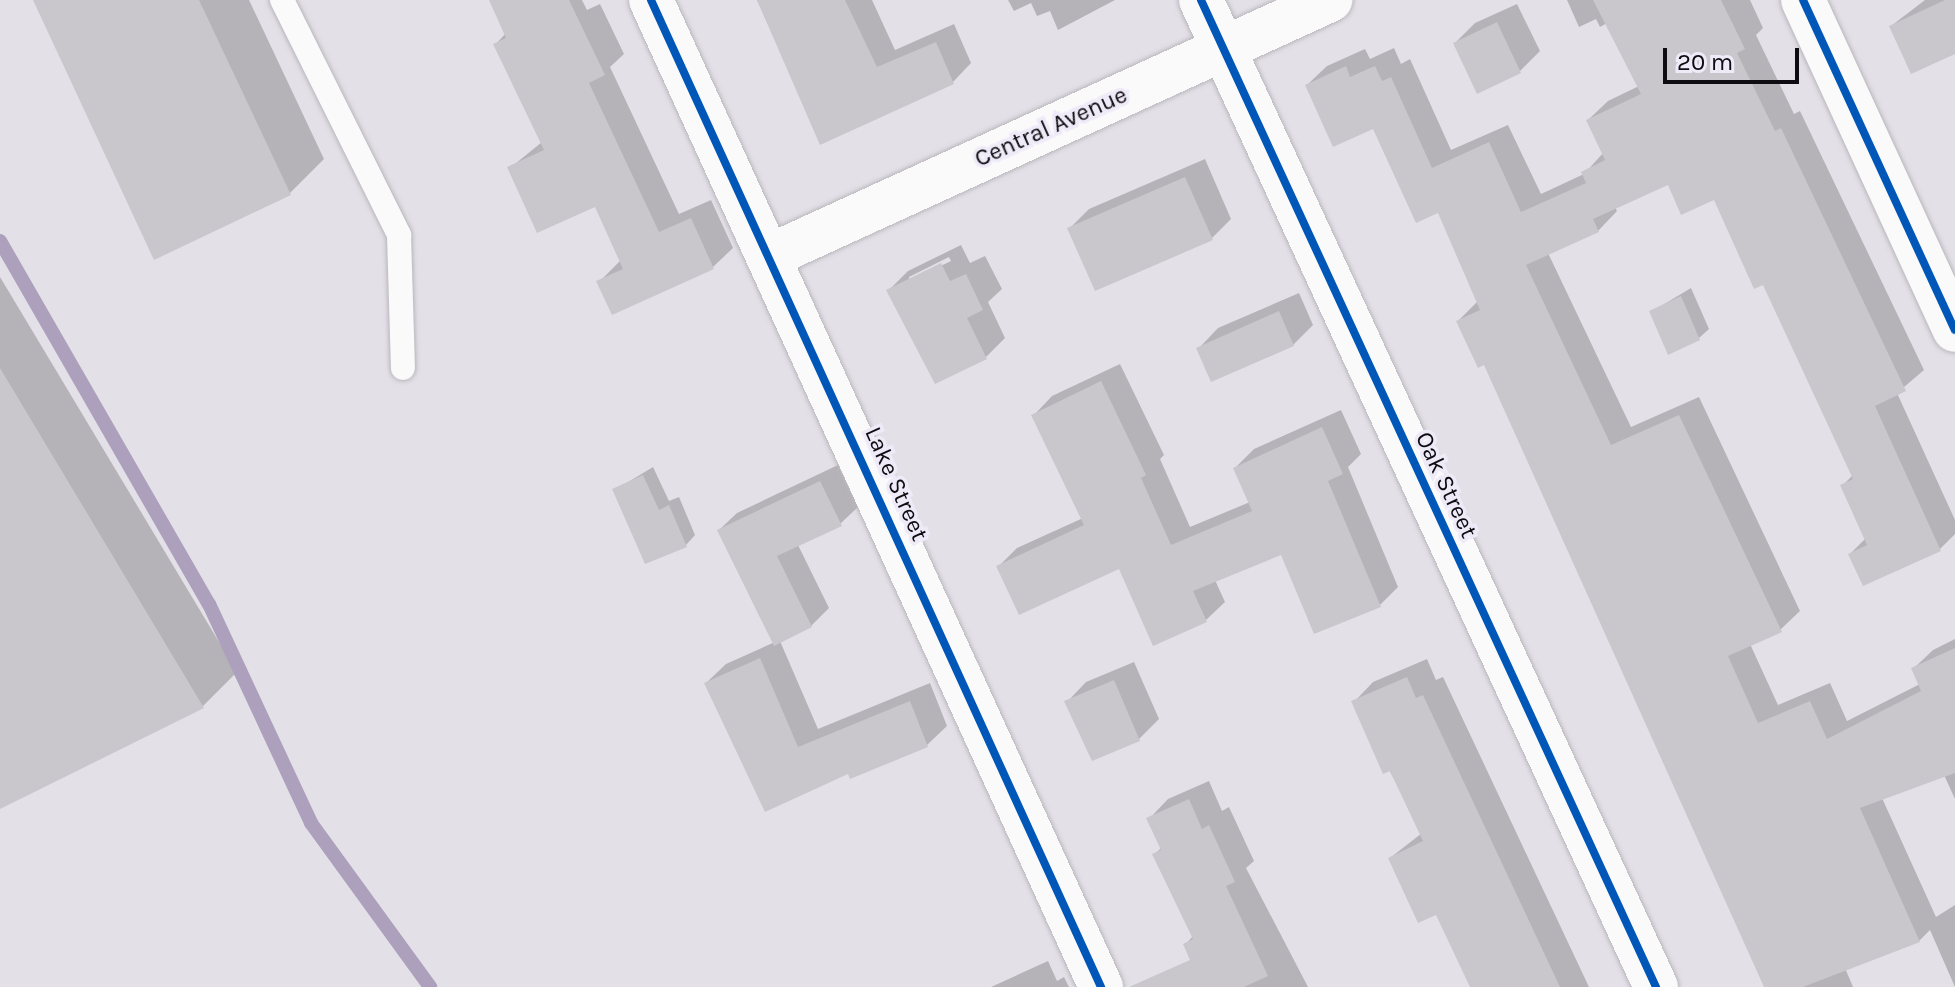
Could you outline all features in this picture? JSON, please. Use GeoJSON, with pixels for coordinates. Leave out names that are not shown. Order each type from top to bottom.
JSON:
{"type":"FeatureCollection","features":[{"type":"Feature","properties":{"kind":"street","name":"Lake Street"},"geometry":{"type":"LineString","coordinates":[[651,0],[772,255],[1101,987]]}},
{"type":"Feature","properties":{"kind":"street","name":"Oak Street"},"geometry":{"type":"LineString","coordinates":[[1201,0],[1656,987]]}},
{"type":"Feature","properties":{"kind":"street","name":"Central Avenue"},"geometry":{"type":"LineString","coordinates":[[772,255],[1330,0]]}},
{"type":"Feature","properties":{"kind":"street"},"geometry":{"type":"LineString","coordinates":[[1803,0],[1955,330]]}},
{"type":"Feature","properties":{"kind":"lane"},"geometry":{"type":"LineString","coordinates":[[282,0],[399,235],[403,368]]}},
{"type":"Feature","properties":{"kind":"building"},"geometry":{"type":"Polygon","coordinates":[[[33,0],[199,0],[291,195],[154,260],[33,0]]]}},
{"type":"Feature","properties":{"kind":"building"},"geometry":{"type":"Polygon","coordinates":[[[489,0],[569,0],[605,75],[589,83],[659,232],[691,218],[714,269],[612,315],[596,281],[623,269],[595,207],[537,233],[507,167],[544,150],[493,44],[506,38],[489,0]]]}},
{"type":"Feature","properties":{"kind":"building"},"geometry":{"type":"Polygon","coordinates":[[[757,0],[845,0],[877,67],[936,42],[954,84],[820,145],[757,0]]]}},
{"type":"Feature","properties":{"kind":"building"},"geometry":{"type":"Polygon","coordinates":[[[1593,0],[1721,0],[1745,49],[1737,53],[1775,131],[1781,128],[1906,391],[1875,406],[1941,551],[1863,586],[1848,554],[1867,545],[1840,485],[1853,479],[1763,285],[1754,289],[1714,200],[1681,215],[1668,185],[1593,219],[1599,232],[1526,265],[1611,445],[1679,415],[1782,632],[1728,656],[1758,723],[1810,701],[1827,739],[1921,691],[1911,668],[1955,648],[1955,773],[1860,808],[1920,942],[1803,987],[1764,987],[1484,365],[1478,368],[1456,321],[1480,310],[1438,213],[1416,223],[1373,129],[1333,147],[1305,85],[1346,66],[1350,77],[1375,66],[1382,81],[1391,77],[1432,168],[1489,142],[1521,212],[1586,183],[1581,172],[1605,160],[1586,120],[1641,94],[1593,0]]]}},
{"type":"Feature","properties":{"kind":"building"},"geometry":{"type":"Polygon","coordinates":[[[1945,0],[1955,0],[1955,54],[1911,74],[1889,26],[1945,0]]]}},
{"type":"Feature","properties":{"kind":"building"},"geometry":{"type":"Polygon","coordinates":[[[1497,22],[1521,73],[1477,94],[1453,43],[1497,22]]]}},
{"type":"Feature","properties":{"kind":"building"},"geometry":{"type":"Polygon","coordinates":[[[1185,177],[1213,240],[1095,291],[1067,228],[1185,177]]]}},
{"type":"Feature","properties":{"kind":"building"},"geometry":{"type":"Polygon","coordinates":[[[941,263],[950,281],[966,274],[983,310],[967,318],[987,359],[935,384],[886,290],[941,263]]]}},
{"type":"Feature","properties":{"kind":"building"},"geometry":{"type":"Polygon","coordinates":[[[1681,296],[1700,340],[1668,355],[1649,311],[1681,296]]]}},
{"type":"Feature","properties":{"kind":"building"},"geometry":{"type":"Polygon","coordinates":[[[1279,311],[1294,346],[1211,382],[1196,348],[1279,311]]]}},
{"type":"Feature","properties":{"kind":"building"},"geometry":{"type":"Polygon","coordinates":[[[0,368],[204,708],[0,809],[0,368]]]}},
{"type":"Feature","properties":{"kind":"building"},"geometry":{"type":"Polygon","coordinates":[[[1101,381],[1146,475],[1141,478],[1171,545],[1252,511],[1233,468],[1322,427],[1343,474],[1328,481],[1381,607],[1314,634],[1281,555],[1193,591],[1207,622],[1153,646],[1119,569],[1019,615],[996,566],[1084,525],[1031,415],[1101,381]]]}},
{"type":"Feature","properties":{"kind":"building"},"geometry":{"type":"Polygon","coordinates":[[[643,475],[659,510],[669,505],[687,547],[645,564],[612,489],[643,475]]]}},
{"type":"Feature","properties":{"kind":"building"},"geometry":{"type":"Polygon","coordinates":[[[820,481],[842,526],[777,556],[812,627],[774,646],[717,530],[820,481]]]}},
{"type":"Feature","properties":{"kind":"building"},"geometry":{"type":"Polygon","coordinates":[[[760,658],[798,747],[910,701],[928,747],[850,779],[848,774],[765,812],[704,683],[760,658]]]}},
{"type":"Feature","properties":{"kind":"building"},"geometry":{"type":"Polygon","coordinates":[[[1407,677],[1416,698],[1423,695],[1560,987],[1470,987],[1436,915],[1418,923],[1388,858],[1423,841],[1390,771],[1383,774],[1351,701],[1407,677]]]}},
{"type":"Feature","properties":{"kind":"building"},"geometry":{"type":"Polygon","coordinates":[[[1114,680],[1140,741],[1092,761],[1064,701],[1114,680]]]}},
{"type":"Feature","properties":{"kind":"building"},"geometry":{"type":"Polygon","coordinates":[[[1189,799],[1202,829],[1209,825],[1235,882],[1226,886],[1268,976],[1244,987],[1129,987],[1190,960],[1183,944],[1193,939],[1152,854],[1161,850],[1146,818],[1189,799]]]}},
{"type":"Feature","properties":{"kind":"waterway"},"geometry":{"type":"LineString","coordinates":[[0,241],[209,604],[311,823],[430,987]]}},
{"type":"Feature","properties":{"kind":"cycle path"},"geometry":{"type":"LineString","coordinates":[[651,0],[1101,987]]}},
{"type":"Feature","properties":{"kind":"cycle path"},"geometry":{"type":"LineString","coordinates":[[1201,0],[1656,987]]}},
{"type":"Feature","properties":{"kind":"cycle path"},"geometry":{"type":"LineString","coordinates":[[1803,0],[1955,330]]}}]}
